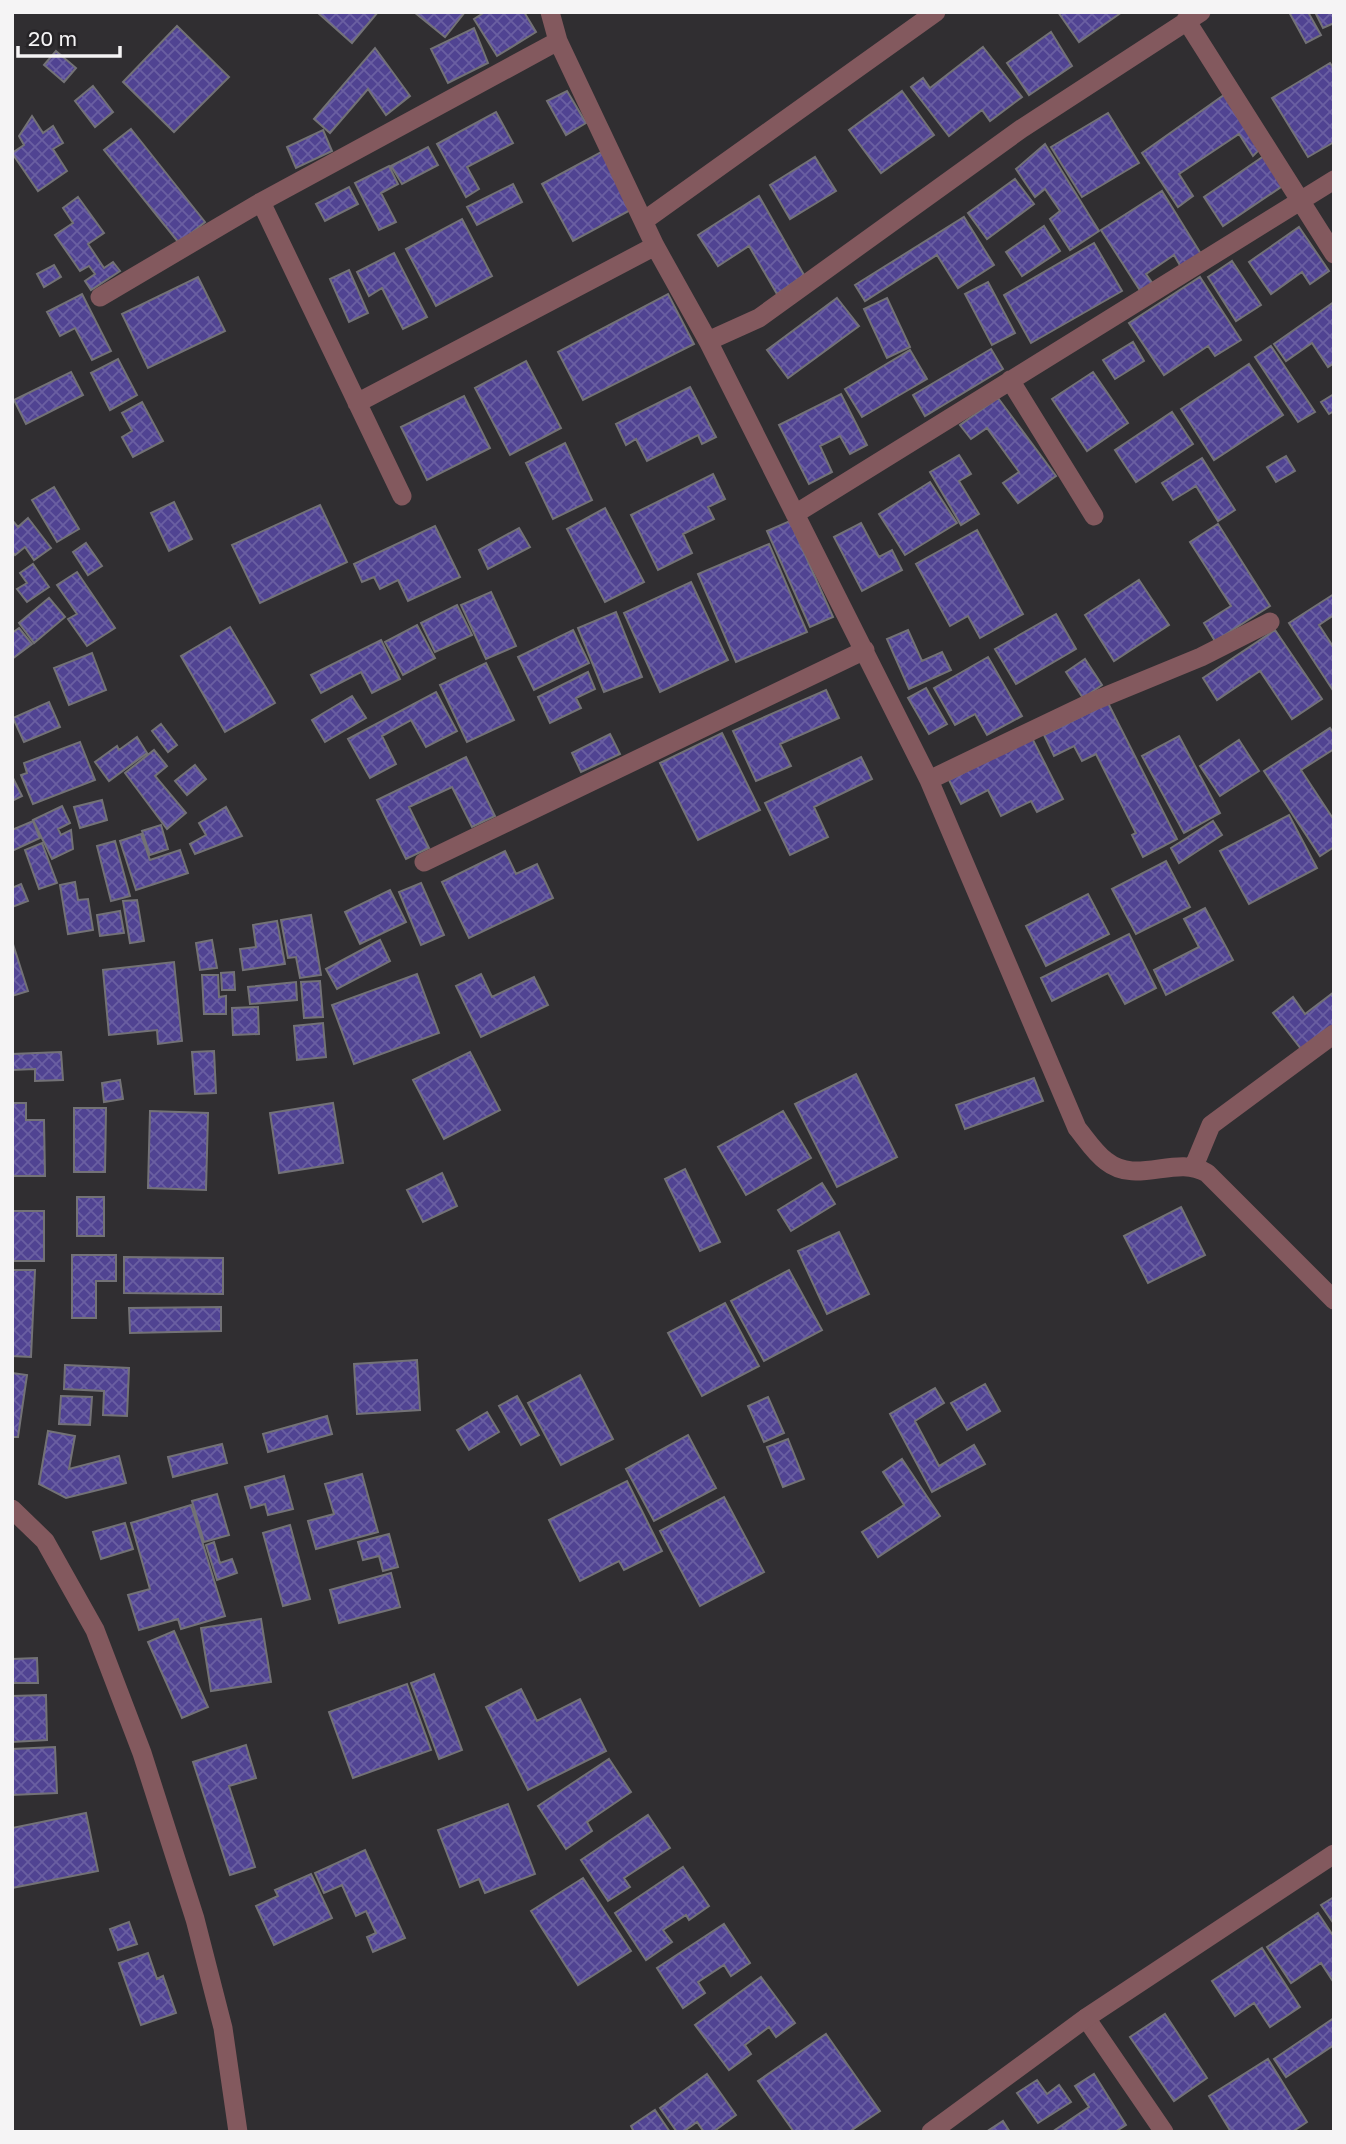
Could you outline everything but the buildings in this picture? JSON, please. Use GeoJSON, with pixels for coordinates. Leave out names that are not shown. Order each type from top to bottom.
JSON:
{"type":"FeatureCollection","features":[{"type":"Feature","properties":{"kind":"street"},"geometry":{"type":"LineString","coordinates":[[550,12],[558,41],[655,246],[708,341],[929,780],[1077,1128],[1108,1163],[1138,1173],[1194,1166],[1207,1173],[1334,1300]]}},
{"type":"Feature","properties":{"kind":"street"},"geometry":{"type":"LineString","coordinates":[[645,220],[936,12]]}},
{"type":"Feature","properties":{"kind":"street"},"geometry":{"type":"LineString","coordinates":[[708,341],[758,318],[1021,129],[1193,16],[1334,254]]}},
{"type":"Feature","properties":{"kind":"street"},"geometry":{"type":"LineString","coordinates":[[100,297],[261,202],[558,41]]}},
{"type":"Feature","properties":{"kind":"street"},"geometry":{"type":"LineString","coordinates":[[795,514],[1334,180]]}},
{"type":"Feature","properties":{"kind":"street"},"geometry":{"type":"LineString","coordinates":[[261,202],[402,496]]}},
{"type":"Feature","properties":{"kind":"street"},"geometry":{"type":"LineString","coordinates":[[357,403],[655,246]]}},
{"type":"Feature","properties":{"kind":"street"},"geometry":{"type":"LineString","coordinates":[[1010,380],[1094,516]]}},
{"type":"Feature","properties":{"kind":"street"},"geometry":{"type":"LineString","coordinates":[[929,780],[1094,701],[1201,657],[1270,622]]}},
{"type":"Feature","properties":{"kind":"street"},"geometry":{"type":"LineString","coordinates":[[425,862],[865,650]]}},
{"type":"Feature","properties":{"kind":"street"},"geometry":{"type":"LineString","coordinates":[[1194,1166],[1211,1125],[1334,1034]]}},
{"type":"Feature","properties":{"kind":"street"},"geometry":{"type":"LineString","coordinates":[[12,1509],[45,1541],[95,1630],[142,1754],[195,1919],[223,2028],[238,2132]]}},
{"type":"Feature","properties":{"kind":"street"},"geometry":{"type":"LineString","coordinates":[[931,2132],[1086,2018],[1334,1854]]}},
{"type":"Feature","properties":{"kind":"street"},"geometry":{"type":"LineString","coordinates":[[1086,2018],[1164,2132]]}}]}
